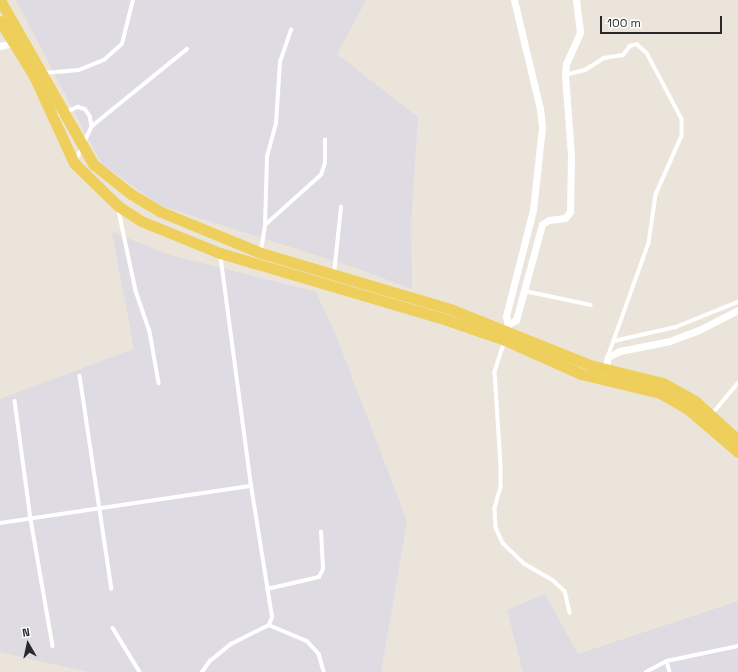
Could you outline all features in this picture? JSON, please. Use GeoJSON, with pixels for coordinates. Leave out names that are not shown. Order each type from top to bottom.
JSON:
{"type":"FeatureCollection","features":[{"type":"Feature","properties":{"kind":"main road"},"geometry":{"type":"LineString","coordinates":[[0,0],[39,74],[64,113],[93,164],[131,194],[159,211],[260,253],[453,310],[507,331],[581,374],[604,374],[660,393],[708,419],[738,440]]}},
{"type":"Feature","properties":{"kind":"main road"},"geometry":{"type":"LineString","coordinates":[[0,21],[13,43],[39,74],[53,117],[74,163],[118,206],[141,221],[220,253],[259,266],[441,318],[507,331]]}},
{"type":"Feature","properties":{"kind":"main road"},"geometry":{"type":"LineString","coordinates":[[708,419],[738,452]]}},
{"type":"Feature","properties":{"kind":"street"},"geometry":{"type":"LineString","coordinates":[[507,331],[506,316],[533,210],[542,127],[540,109],[514,0]]}},
{"type":"Feature","properties":{"kind":"street"},"geometry":{"type":"LineString","coordinates":[[507,331],[516,320],[542,224],[549,220],[565,218],[570,212],[571,155],[565,75],[566,64],[580,32],[576,0]]}},
{"type":"Feature","properties":{"kind":"street"},"geometry":{"type":"LineString","coordinates":[[0,46],[13,43]]}},
{"type":"Feature","properties":{"kind":"street"},"geometry":{"type":"LineString","coordinates":[[604,374],[608,356],[620,351],[670,341],[699,330],[738,310]]}},
{"type":"Feature","properties":{"kind":"lane"},"geometry":{"type":"LineString","coordinates":[[39,74],[79,70],[104,60],[122,44],[133,0]]}},
{"type":"Feature","properties":{"kind":"lane"},"geometry":{"type":"LineString","coordinates":[[259,266],[264,225],[267,157],[276,124],[280,62],[291,30]]}},
{"type":"Feature","properties":{"kind":"lane"},"geometry":{"type":"LineString","coordinates":[[565,75],[585,70],[604,58],[623,55],[630,46],[637,44],[647,53],[682,119],[682,136],[656,195],[649,243],[608,356]]}},
{"type":"Feature","properties":{"kind":"lane"},"geometry":{"type":"LineString","coordinates":[[74,163],[92,126],[186,49]]}},
{"type":"Feature","properties":{"kind":"lane"},"geometry":{"type":"LineString","coordinates":[[53,117],[78,107],[85,109],[90,116],[92,126]]}},
{"type":"Feature","properties":{"kind":"lane"},"geometry":{"type":"LineString","coordinates":[[264,225],[321,175],[325,163],[325,140]]}},
{"type":"Feature","properties":{"kind":"lane"},"geometry":{"type":"LineString","coordinates":[[118,206],[136,291],[150,332],[159,383]]}},
{"type":"Feature","properties":{"kind":"lane"},"geometry":{"type":"LineString","coordinates":[[333,287],[341,207]]}},
{"type":"Feature","properties":{"kind":"lane"},"geometry":{"type":"LineString","coordinates":[[202,672],[210,661],[231,644],[269,625],[272,617],[251,486],[220,253]]}},
{"type":"Feature","properties":{"kind":"lane"},"geometry":{"type":"LineString","coordinates":[[524,290],[592,306]]}},
{"type":"Feature","properties":{"kind":"lane"},"geometry":{"type":"LineString","coordinates":[[614,341],[676,327],[738,302]]}},
{"type":"Feature","properties":{"kind":"lane"},"geometry":{"type":"LineString","coordinates":[[507,331],[495,372],[501,472],[501,487],[495,508],[496,528],[503,543],[525,564],[553,580],[565,591],[570,612]]}},
{"type":"Feature","properties":{"kind":"lane"},"geometry":{"type":"LineString","coordinates":[[80,376],[112,589]]}},
{"type":"Feature","properties":{"kind":"lane"},"geometry":{"type":"LineString","coordinates":[[708,419],[738,383]]}},
{"type":"Feature","properties":{"kind":"lane"},"geometry":{"type":"LineString","coordinates":[[15,401],[31,519],[53,646]]}},
{"type":"Feature","properties":{"kind":"lane"},"geometry":{"type":"LineString","coordinates":[[0,523],[251,486]]}},
{"type":"Feature","properties":{"kind":"lane"},"geometry":{"type":"LineString","coordinates":[[267,589],[319,577],[323,569],[321,532]]}},
{"type":"Feature","properties":{"kind":"lane"},"geometry":{"type":"LineString","coordinates":[[269,625],[307,641],[319,654],[324,672]]}},
{"type":"Feature","properties":{"kind":"lane"},"geometry":{"type":"LineString","coordinates":[[113,628],[140,672]]}},
{"type":"Feature","properties":{"kind":"lane"},"geometry":{"type":"LineString","coordinates":[[646,672],[667,661],[738,646]]}},
{"type":"Feature","properties":{"kind":"lane"},"geometry":{"type":"LineString","coordinates":[[667,661],[670,672]]}},
{"type":"Feature","properties":{"kind":"shaded area"},"geometry":{"type":"Polygon","coordinates":[[[16,0],[366,0],[337,54],[418,117],[411,224],[412,289],[359,269],[159,205],[101,163],[16,0]]]}},
{"type":"Feature","properties":{"kind":"shaded area"},"geometry":{"type":"Polygon","coordinates":[[[112,232],[170,255],[316,292],[335,333],[407,521],[381,672],[88,672],[0,652],[0,399],[134,349],[112,232]]]}},
{"type":"Feature","properties":{"kind":"shaded area"},"geometry":{"type":"Polygon","coordinates":[[[545,594],[578,654],[738,601],[738,672],[523,672],[507,610],[545,594]]]}}]}
